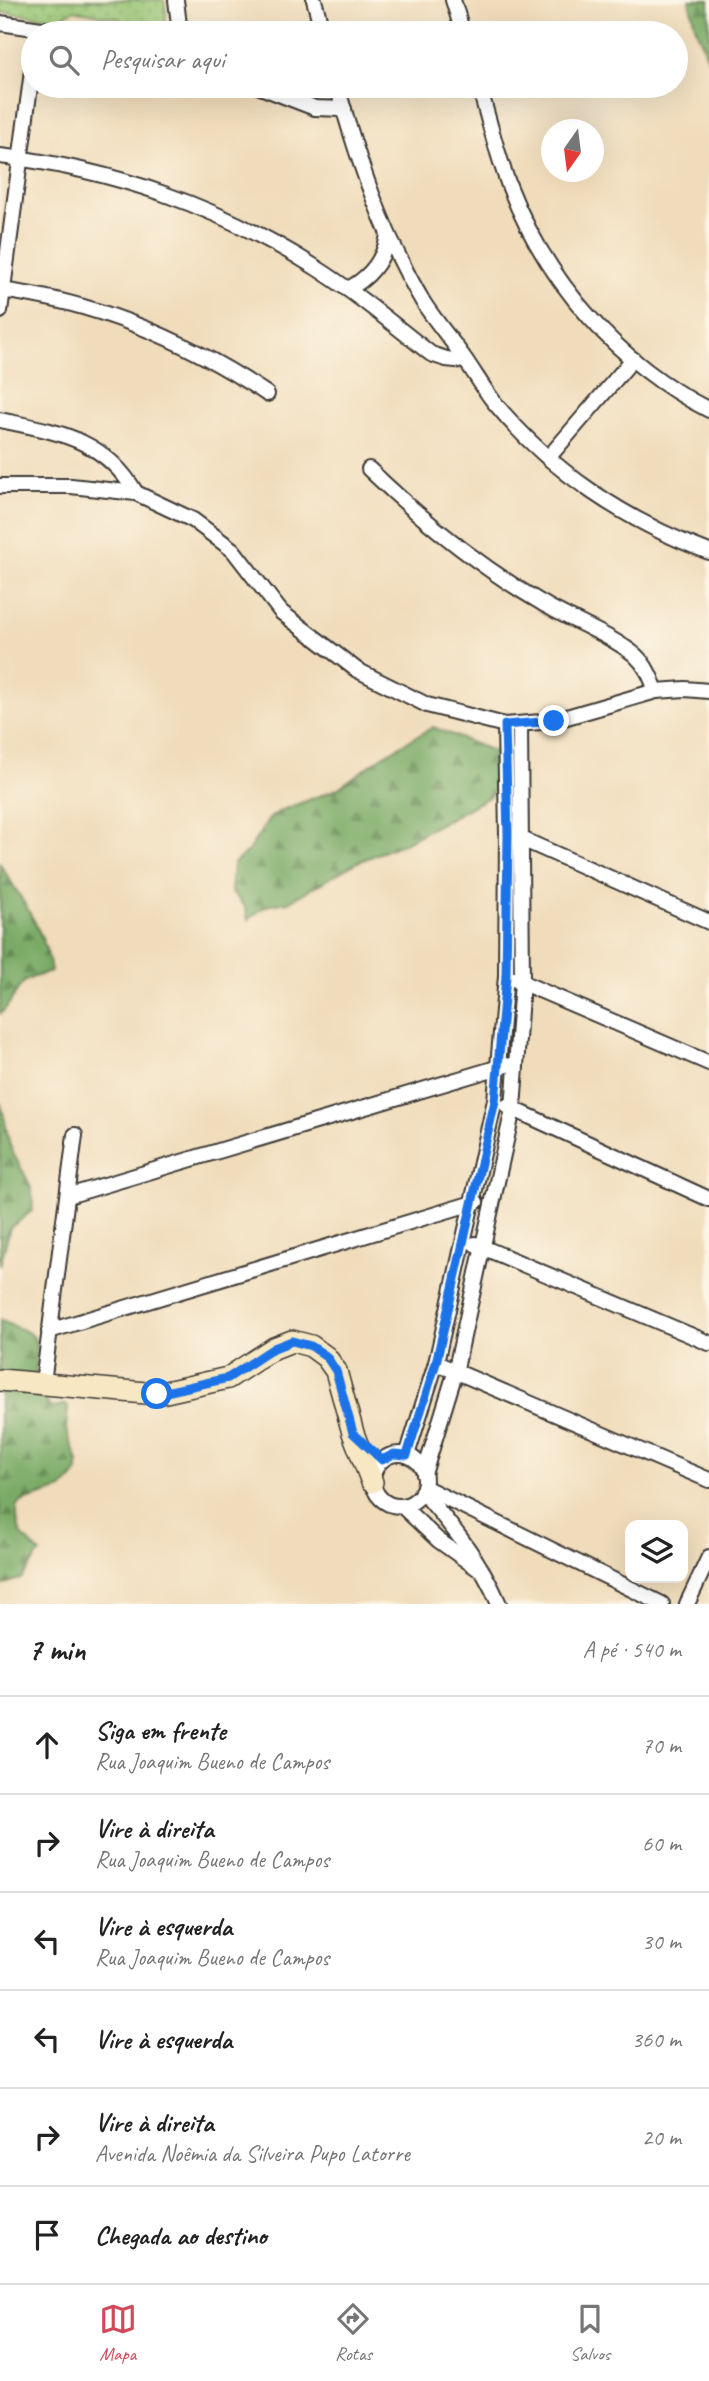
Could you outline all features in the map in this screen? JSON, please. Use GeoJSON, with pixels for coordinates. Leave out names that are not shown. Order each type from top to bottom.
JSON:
{"type":"FeatureCollection","features":[{"type":"Feature","properties":{"kind":"street"},"geometry":{"type":"LineString","coordinates":[[176,0],[179,21]]}},
{"type":"Feature","properties":{"kind":"street"},"geometry":{"type":"LineString","coordinates":[[314,0],[320,21]]}},
{"type":"Feature","properties":{"kind":"street"},"geometry":{"type":"LineString","coordinates":[[453,0],[459,21]]}},
{"type":"Feature","properties":{"kind":"street"},"geometry":{"type":"LineString","coordinates":[[0,23],[21,27]]}},
{"type":"Feature","properties":{"kind":"street"},"geometry":{"type":"LineString","coordinates":[[0,312],[28,98]]}},
{"type":"Feature","properties":{"kind":"street"},"geometry":{"type":"LineString","coordinates":[[289,98],[315,108],[344,108]]}},
{"type":"Feature","properties":{"kind":"street"},"geometry":{"type":"LineString","coordinates":[[341,98],[363,173],[388,235],[425,305],[494,401],[548,458],[594,493],[633,517],[709,552]]}},
{"type":"Feature","properties":{"kind":"street"},"geometry":{"type":"LineString","coordinates":[[483,98],[509,186],[535,241],[551,267],[582,308],[633,359],[709,410]]}},
{"type":"Feature","properties":{"kind":"street"},"geometry":{"type":"LineString","coordinates":[[0,156],[98,174],[174,197],[247,228],[316,267],[431,354],[467,361]]}},
{"type":"Feature","properties":{"kind":"street"},"geometry":{"type":"LineString","coordinates":[[348,289],[375,269],[384,253],[388,235]]}},
{"type":"Feature","properties":{"kind":"street"},"geometry":{"type":"LineString","coordinates":[[1,290],[73,304],[141,326],[206,356],[267,394]]}},
{"type":"Feature","properties":{"kind":"street"},"geometry":{"type":"LineString","coordinates":[[548,458],[633,359]]}},
{"type":"Feature","properties":{"kind":"street"},"geometry":{"type":"LineString","coordinates":[[0,420],[49,430],[89,444],[118,467],[136,493]]}},
{"type":"Feature","properties":{"kind":"street"},"geometry":{"type":"LineString","coordinates":[[369,469],[426,521],[477,561],[541,603],[635,655],[650,672],[656,691]]}},
{"type":"Feature","properties":{"kind":"street"},"geometry":{"type":"LineString","coordinates":[[0,486],[71,486],[136,493],[193,520],[233,550],[282,612],[358,670],[427,705],[505,725],[554,721],[656,691],[709,691]]}},
{"type":"Feature","properties":{"kind":"street"},"geometry":{"type":"LineString","coordinates":[[407,1455],[436,1363],[495,1101],[506,976],[520,724]]}},
{"type":"Feature","properties":{"kind":"street"},"geometry":{"type":"LineString","coordinates":[[0,1380],[157,1394],[228,1378],[274,1348],[292,1341],[311,1346],[326,1356],[336,1371],[353,1433],[379,1498],[394,1506],[411,1503],[424,1484],[455,1373],[513,1109],[522,982],[505,725]]}},
{"type":"Feature","properties":{"kind":"street"},"geometry":{"type":"LineString","coordinates":[[514,836],[709,922]]}},
{"type":"Feature","properties":{"kind":"street"},"geometry":{"type":"LineString","coordinates":[[506,976],[709,1063]]}},
{"type":"Feature","properties":{"kind":"street"},"geometry":{"type":"LineString","coordinates":[[68,1196],[499,1065],[516,1064]]}},
{"type":"Feature","properties":{"kind":"street"},"geometry":{"type":"LineString","coordinates":[[495,1101],[709,1199]]}},
{"type":"Feature","properties":{"kind":"street"},"geometry":{"type":"LineString","coordinates":[[43,1383],[75,1135]]}},
{"type":"Feature","properties":{"kind":"street"},"geometry":{"type":"LineString","coordinates":[[49,1331],[471,1202],[493,1203]]}},
{"type":"Feature","properties":{"kind":"street"},"geometry":{"type":"LineString","coordinates":[[462,1239],[709,1343]]}},
{"type":"Feature","properties":{"kind":"street"},"geometry":{"type":"LineString","coordinates":[[436,1363],[709,1480]]}},
{"type":"Feature","properties":{"kind":"street"},"geometry":{"type":"LineString","coordinates":[[353,1433],[382,1460]]}},
{"type":"Feature","properties":{"kind":"street"},"geometry":{"type":"LineString","coordinates":[[372,1482],[376,1466],[382,1460],[394,1454],[415,1459],[424,1484],[486,1576],[499,1604]]}},
{"type":"Feature","properties":{"kind":"street"},"geometry":{"type":"LineString","coordinates":[[424,1484],[663,1604]]}},
{"type":"Feature","properties":{"kind":"street"},"geometry":{"type":"LineString","coordinates":[[402,1506],[438,1540],[486,1576]]}},
{"type":"Feature","properties":{"kind":"street"},"geometry":{"type":"LineString","coordinates":[[687,1604],[709,1556]]}},
{"type":"Feature","properties":{"kind":"green space"},"geometry":{"type":"Polygon","coordinates":[[[0,0],[164,0],[166,21],[121,21],[74,10],[59,19],[0,12],[0,0]]]}},
{"type":"Feature","properties":{"kind":"green space"},"geometry":{"type":"Polygon","coordinates":[[[689,0],[709,0],[709,62],[695,26],[689,0]]]}},
{"type":"Feature","properties":{"kind":"green space"},"geometry":{"type":"Polygon","coordinates":[[[433,727],[493,751],[511,771],[489,797],[406,842],[358,862],[288,902],[265,906],[248,920],[246,908],[231,891],[233,864],[248,851],[269,819],[280,811],[337,789],[386,754],[433,727]]]}},
{"type":"Feature","properties":{"kind":"green space"},"geometry":{"type":"Polygon","coordinates":[[[0,864],[39,930],[51,972],[24,982],[0,1014],[0,864]]]}},
{"type":"Feature","properties":{"kind":"green space"},"geometry":{"type":"Polygon","coordinates":[[[0,1102],[13,1154],[29,1184],[33,1201],[32,1211],[10,1228],[0,1265],[0,1102]]]}},
{"type":"Feature","properties":{"kind":"green space"},"geometry":{"type":"Polygon","coordinates":[[[0,1319],[28,1332],[34,1338],[37,1376],[44,1396],[52,1408],[65,1404],[68,1406],[66,1429],[78,1462],[78,1472],[62,1489],[23,1501],[17,1506],[21,1533],[40,1553],[22,1578],[0,1586],[0,1319]]]}},
{"type":"Feature","properties":{"kind":"route"},"geometry":{"type":"LineString","coordinates":[[157,1394],[228,1378],[274,1348],[292,1341],[311,1346],[326,1356],[336,1371],[353,1433],[382,1460],[394,1454],[407,1455],[436,1363],[495,1101],[506,976],[508,834],[505,725],[554,721]]}}]}
